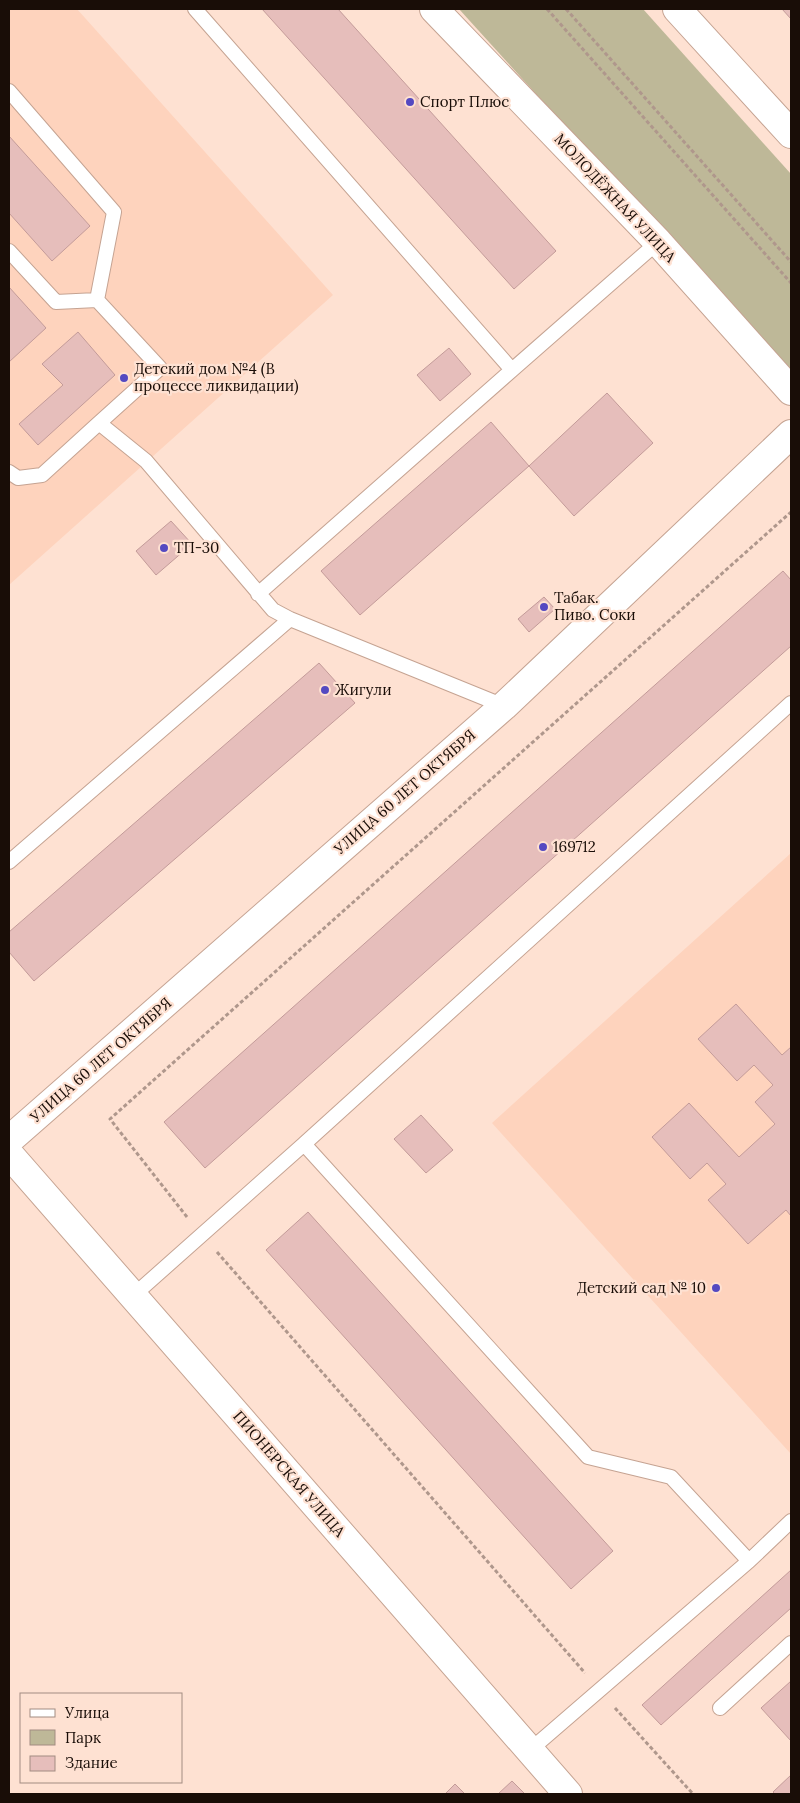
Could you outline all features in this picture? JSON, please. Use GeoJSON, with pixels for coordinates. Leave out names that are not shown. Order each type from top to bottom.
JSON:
{"type":"FeatureCollection","features":[{"type":"Feature","properties":{"kind":"street","name":"МОЛОДЁЖНАЯ УЛИЦА"},"geometry":{"type":"LineString","coordinates":[[434,9],[658,242],[791,391]]}},
{"type":"Feature","properties":{"kind":"street"},"geometry":{"type":"LineString","coordinates":[[677,9],[791,134]]}},
{"type":"Feature","properties":{"kind":"street","name":"УЛИЦА 60 ЛЕТ ОКТЯБРЯ"},"geometry":{"type":"LineString","coordinates":[[9,1140],[504,706],[791,434]]}},
{"type":"Feature","properties":{"kind":"street","name":"ПИОНЕРСКАЯ УЛИЦА"},"geometry":{"type":"LineString","coordinates":[[9,1154],[568,1794]]}},
{"type":"Feature","properties":{"kind":"lane"},"geometry":{"type":"LineString","coordinates":[[195,9],[512,370]]}},
{"type":"Feature","properties":{"kind":"lane"},"geometry":{"type":"LineString","coordinates":[[9,91],[114,212],[97,300]]}},
{"type":"Feature","properties":{"kind":"lane"},"geometry":{"type":"LineString","coordinates":[[258,594],[658,242]]}},
{"type":"Feature","properties":{"kind":"lane"},"geometry":{"type":"LineString","coordinates":[[9,251],[56,302],[97,300],[160,368],[42,474],[30,478],[18,478],[9,472]]}},
{"type":"Feature","properties":{"kind":"lane"},"geometry":{"type":"LineString","coordinates":[[99,423],[146,462],[272,610],[504,706]]}},
{"type":"Feature","properties":{"kind":"lane"},"geometry":{"type":"LineString","coordinates":[[9,862],[290,619]]}},
{"type":"Feature","properties":{"kind":"lane"},"geometry":{"type":"LineString","coordinates":[[134,1295],[304,1144],[791,703]]}},
{"type":"Feature","properties":{"kind":"lane"},"geometry":{"type":"LineString","coordinates":[[304,1144],[588,1457],[671,1477],[749,1562]]}},
{"type":"Feature","properties":{"kind":"lane"},"geometry":{"type":"LineString","coordinates":[[529,1751],[749,1562],[791,1521]]}},
{"type":"Feature","properties":{"kind":"lane"},"geometry":{"type":"LineString","coordinates":[[720,1708],[791,1643]]}},
{"type":"Feature","properties":{"kind":"path"},"geometry":{"type":"LineString","coordinates":[[547,9],[791,283]]}},
{"type":"Feature","properties":{"kind":"path"},"geometry":{"type":"LineString","coordinates":[[566,9],[791,262]]}},
{"type":"Feature","properties":{"kind":"path"},"geometry":{"type":"LineString","coordinates":[[694,1794],[599,1689],[202,1235],[110,1119],[791,512]]}},
{"type":"Feature","properties":{"kind":"shaded area","name":"Детский дом №4 (В процессе ликвидации)"},"geometry":{"type":"Polygon","coordinates":[[[9,9],[77,9],[333,295],[9,585],[9,9]]]}},
{"type":"Feature","properties":{"kind":"shaded area","name":"Детский сад № 10"},"geometry":{"type":"Polygon","coordinates":[[[791,853],[791,1454],[492,1123],[791,853]]]}},
{"type":"Feature","properties":{"kind":"green space"},"geometry":{"type":"Polygon","coordinates":[[[459,9],[643,9],[791,174],[791,369],[777,360],[459,9]]]}},
{"type":"Feature","properties":{"kind":"building"},"geometry":{"type":"Polygon","coordinates":[[[262,9],[338,9],[556,251],[514,289],[262,9]]]}},
{"type":"Feature","properties":{"kind":"building"},"geometry":{"type":"Polygon","coordinates":[[[782,9],[791,9],[791,19],[782,9]]]}},
{"type":"Feature","properties":{"kind":"building"},"geometry":{"type":"Polygon","coordinates":[[[9,136],[90,226],[52,261],[9,213],[9,136]]]}},
{"type":"Feature","properties":{"kind":"building"},"geometry":{"type":"Polygon","coordinates":[[[9,287],[46,328],[9,362],[9,287]]]}},
{"type":"Feature","properties":{"kind":"building"},"geometry":{"type":"Polygon","coordinates":[[[78,332],[115,375],[38,445],[19,424],[63,385],[42,364],[78,332]]]}},
{"type":"Feature","properties":{"kind":"building"},"geometry":{"type":"Polygon","coordinates":[[[449,348],[471,374],[440,401],[417,375],[449,348]]]}},
{"type":"Feature","properties":{"kind":"building"},"geometry":{"type":"Polygon","coordinates":[[[607,393],[653,443],[574,516],[529,466],[607,393]]]}},
{"type":"Feature","properties":{"kind":"building"},"geometry":{"type":"Polygon","coordinates":[[[491,422],[529,466],[360,615],[321,571],[491,422]]]}},
{"type":"Feature","properties":{"kind":"building","name":"ТП-30"},"geometry":{"type":"Polygon","coordinates":[[[171,521],[192,544],[156,575],[136,551],[171,521]]]}},
{"type":"Feature","properties":{"kind":"building"},"geometry":{"type":"Polygon","coordinates":[[[783,571],[791,580],[791,646],[205,1168],[164,1122],[783,571]]]}},
{"type":"Feature","properties":{"kind":"building"},"geometry":{"type":"Polygon","coordinates":[[[544,597],[555,609],[529,632],[518,619],[544,597]]]}},
{"type":"Feature","properties":{"kind":"building"},"geometry":{"type":"Polygon","coordinates":[[[319,663],[355,703],[34,981],[9,952],[9,932],[319,663]]]}},
{"type":"Feature","properties":{"kind":"building"},"geometry":{"type":"Polygon","coordinates":[[[736,1004],[782,1055],[791,1047],[791,1216],[786,1210],[748,1244],[708,1200],[726,1184],[707,1163],[690,1179],[652,1137],[689,1103],[739,1157],[775,1124],[755,1102],[773,1085],[754,1065],[737,1081],[698,1039],[736,1004]]]}},
{"type":"Feature","properties":{"kind":"building"},"geometry":{"type":"Polygon","coordinates":[[[421,1115],[453,1150],[426,1173],[394,1139],[421,1115]]]}},
{"type":"Feature","properties":{"kind":"building"},"geometry":{"type":"Polygon","coordinates":[[[308,1212],[613,1551],[571,1589],[266,1250],[308,1212]]]}},
{"type":"Feature","properties":{"kind":"building"},"geometry":{"type":"Polygon","coordinates":[[[791,1570],[791,1608],[661,1725],[642,1705],[791,1570]]]}},
{"type":"Feature","properties":{"kind":"building"},"geometry":{"type":"Polygon","coordinates":[[[791,1681],[791,1741],[761,1708],[791,1681]]]}},
{"type":"Feature","properties":{"kind":"building"},"geometry":{"type":"Polygon","coordinates":[[[791,1775],[791,1794],[775,1794],[773,1792],[791,1775]]]}},
{"type":"Feature","properties":{"kind":"building"},"geometry":{"type":"Polygon","coordinates":[[[512,1781],[525,1794],[498,1794],[512,1781]]]}},
{"type":"Feature","properties":{"kind":"building"},"geometry":{"type":"Polygon","coordinates":[[[455,1784],[465,1794],[445,1794],[455,1784]]]}},
{"type":"Feature","properties":{"kind":"place","name":"Спорт Плюс"},"geometry":{"type":"Point","coordinates":[410,102]}},
{"type":"Feature","properties":{"kind":"place","name":"Детский дом №4 (В процессе ликвидации)"},"geometry":{"type":"Point","coordinates":[124,378]}},
{"type":"Feature","properties":{"kind":"place","name":"ТП-30"},"geometry":{"type":"Point","coordinates":[164,548]}},
{"type":"Feature","properties":{"kind":"place","name":"Табак. Пиво. Соки"},"geometry":{"type":"Point","coordinates":[544,607]}},
{"type":"Feature","properties":{"kind":"place","name":"Жигули"},"geometry":{"type":"Point","coordinates":[325,690]}},
{"type":"Feature","properties":{"kind":"place","name":"169712"},"geometry":{"type":"Point","coordinates":[543,847]}},
{"type":"Feature","properties":{"kind":"place","name":"Детский сад № 10"},"geometry":{"type":"Point","coordinates":[716,1288]}}]}
